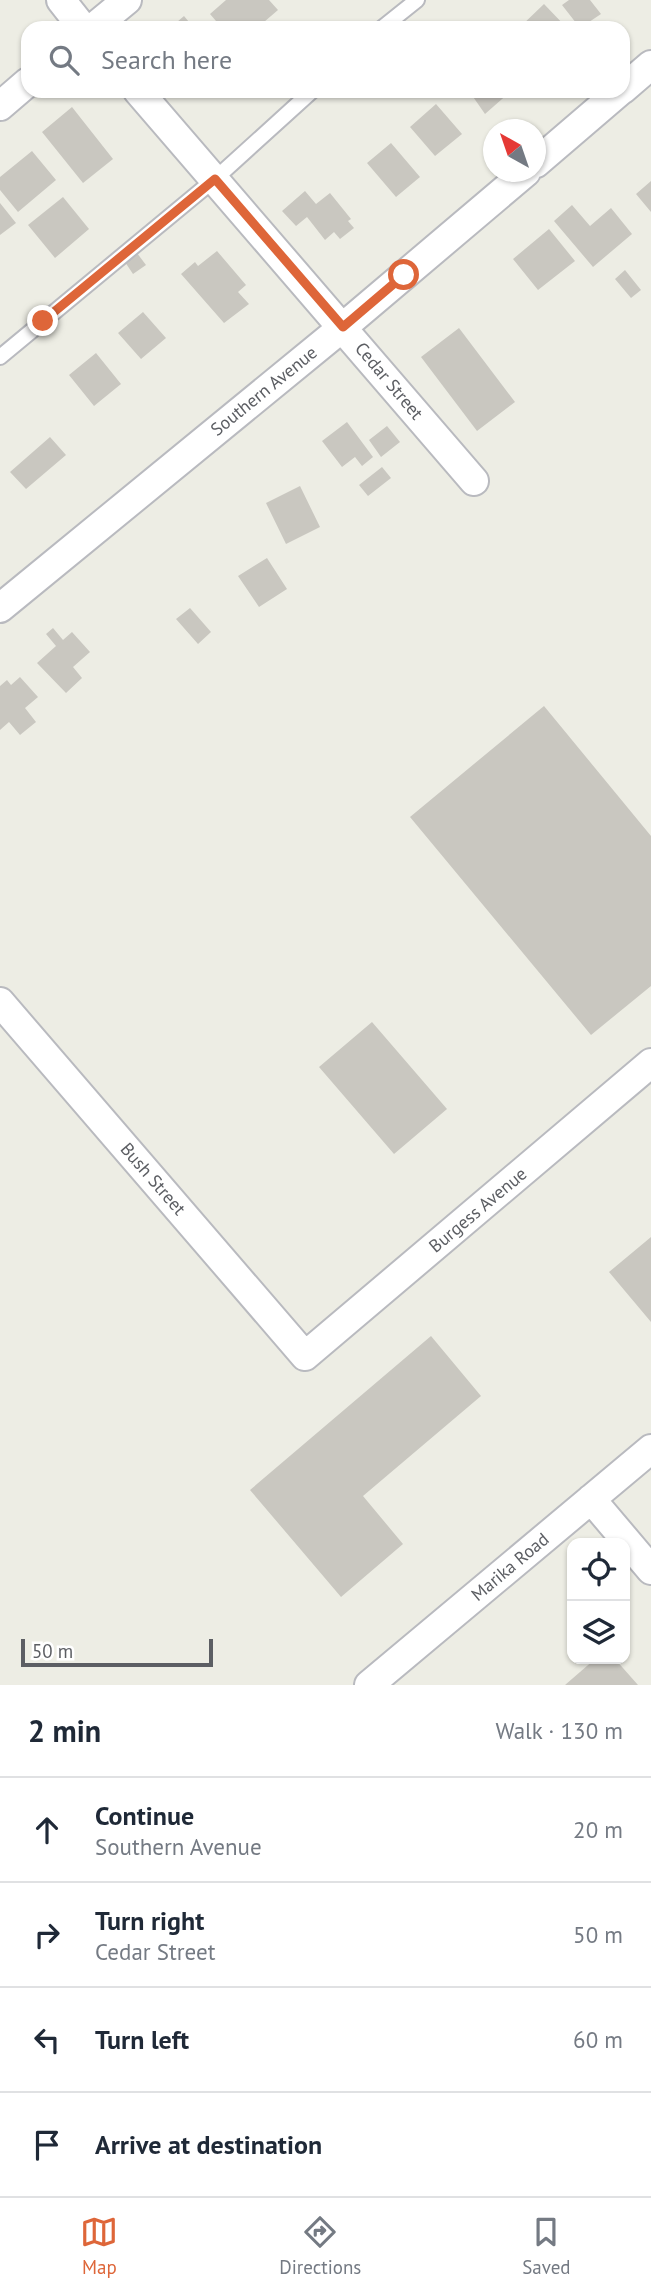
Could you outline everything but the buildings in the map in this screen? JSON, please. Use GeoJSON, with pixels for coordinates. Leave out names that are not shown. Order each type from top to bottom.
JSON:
{"type":"FeatureCollection","features":[{"type":"Feature","properties":{"kind":"street"},"geometry":{"type":"LineString","coordinates":[[61,0],[78,21]]}},
{"type":"Feature","properties":{"kind":"street"},"geometry":{"type":"LineString","coordinates":[[102,21],[127,0]]}},
{"type":"Feature","properties":{"kind":"street"},"geometry":{"type":"LineString","coordinates":[[630,83],[651,65]]}},
{"type":"Feature","properties":{"kind":"street"},"geometry":{"type":"LineString","coordinates":[[0,106],[21,88]]}},
{"type":"Feature","properties":{"kind":"street","name":"Cedar Street"},"geometry":{"type":"LineString","coordinates":[[144,98],[474,481]]}},
{"type":"Feature","properties":{"kind":"street"},"geometry":{"type":"LineString","coordinates":[[546,155],[613,98]]}},
{"type":"Feature","properties":{"kind":"street","name":"Southern Avenue"},"geometry":{"type":"LineString","coordinates":[[0,608],[343,327],[514,182]]}},
{"type":"Feature","properties":{"kind":"street","name":"Bush Street"},"geometry":{"type":"LineString","coordinates":[[0,1002],[305,1356]]}},
{"type":"Feature","properties":{"kind":"street","name":"Burgess Avenue"},"geometry":{"type":"LineString","coordinates":[[305,1356],[651,1063]]}},
{"type":"Feature","properties":{"kind":"street","name":"Marika Road"},"geometry":{"type":"LineString","coordinates":[[369,1685],[651,1449]]}},
{"type":"Feature","properties":{"kind":"street"},"geometry":{"type":"LineString","coordinates":[[592,1499],[651,1570]]}},
{"type":"Feature","properties":{"kind":"lane"},"geometry":{"type":"LineString","coordinates":[[391,21],[417,0]]}},
{"type":"Feature","properties":{"kind":"lane"},"geometry":{"type":"LineString","coordinates":[[0,357],[215,179],[304,98]]}},
{"type":"Feature","properties":{"kind":"route"},"geometry":{"type":"LineString","coordinates":[[43,321],[215,179],[343,327],[404,275]]}}]}
